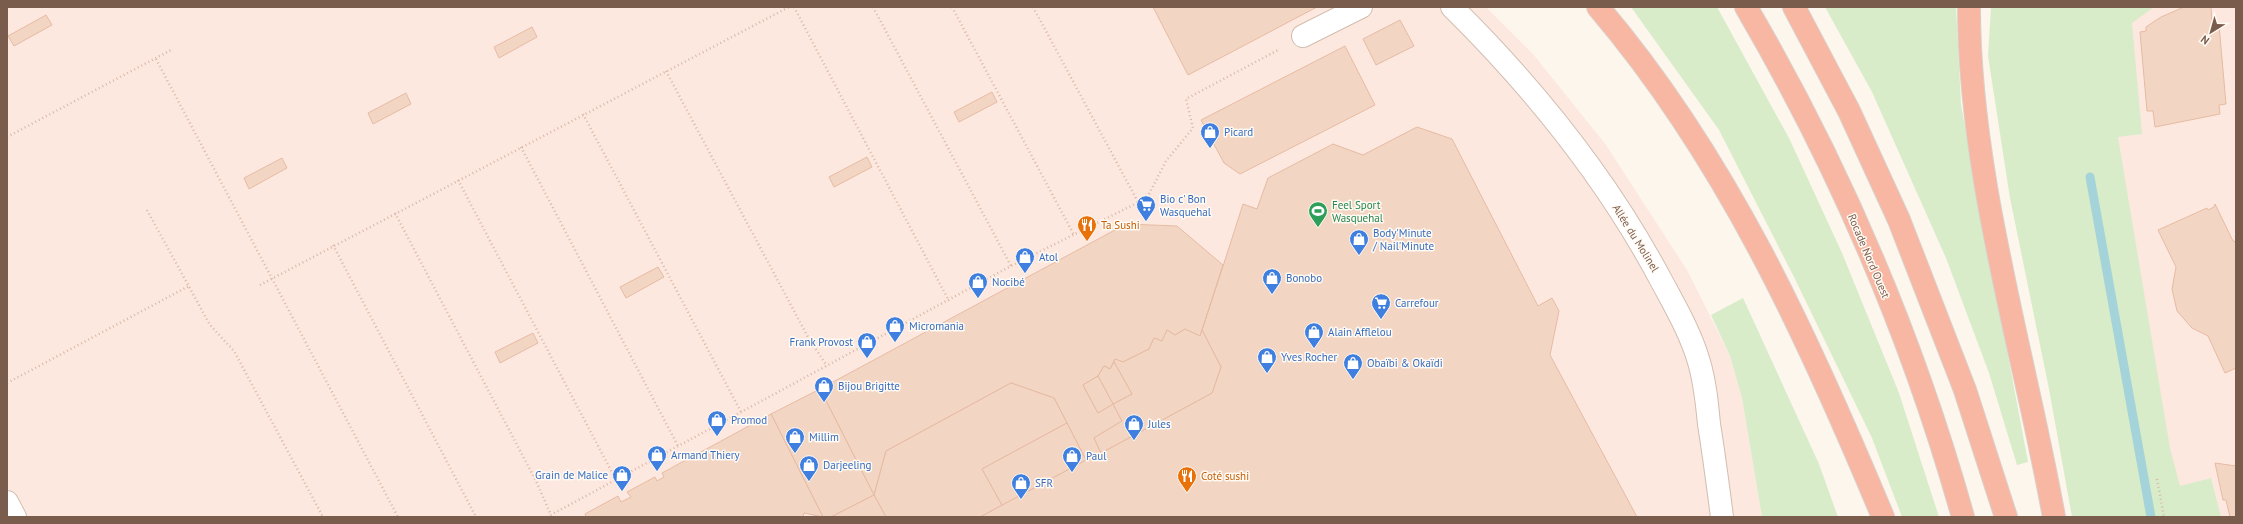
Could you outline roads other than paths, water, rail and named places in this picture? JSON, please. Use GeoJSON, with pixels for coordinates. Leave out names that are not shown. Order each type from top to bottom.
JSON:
{"type":"FeatureCollection","features":[{"type":"Feature","properties":{"kind":"highway"},"geometry":{"type":"LineString","coordinates":[[1598,7],[1633,48],[1667,95],[1700,145],[1748,227],[1837,406],[1883,517]]}},
{"type":"Feature","properties":{"kind":"highway","name":"Rocade Nord Ouest"},"geometry":{"type":"LineString","coordinates":[[1746,7],[1808,122],[1876,267],[1929,404],[1963,517]]}},
{"type":"Feature","properties":{"kind":"highway"},"geometry":{"type":"LineString","coordinates":[[1794,7],[1849,111],[1898,220],[1965,390],[2006,517]]}},
{"type":"Feature","properties":{"kind":"highway"},"geometry":{"type":"LineString","coordinates":[[1969,7],[1973,82],[1985,172],[2054,517]]}},
{"type":"Feature","properties":{"kind":"street"},"geometry":{"type":"LineString","coordinates":[[1303,36],[1360,7]]}},
{"type":"Feature","properties":{"kind":"street","name":"Allée du Molinel"},"geometry":{"type":"LineString","coordinates":[[1452,7],[1512,68],[1559,125],[1633,231],[1653,266],[1682,321],[1699,362],[1705,391],[1722,517]]}},
{"type":"Feature","properties":{"kind":"street"},"geometry":{"type":"LineString","coordinates":[[7,502],[15,517]]}},
{"type":"Feature","properties":{"kind":"waterway"},"geometry":{"type":"LineString","coordinates":[[2090,177],[2151,517]]}},
{"type":"Feature","properties":{"kind":"place","name":"Picard"},"geometry":{"type":"Point","coordinates":[1210,149]}},
{"type":"Feature","properties":{"kind":"place","name":"Bio c' Bon Wasquehal"},"geometry":{"type":"Point","coordinates":[1146,222]}},
{"type":"Feature","properties":{"kind":"place","name":"Feel Sport Wasquehal"},"geometry":{"type":"Point","coordinates":[1318,228]}},
{"type":"Feature","properties":{"kind":"place","name":"Ta Sushi"},"geometry":{"type":"Point","coordinates":[1087,242]}},
{"type":"Feature","properties":{"kind":"place","name":"Body'Minute / Nail'Minute"},"geometry":{"type":"Point","coordinates":[1359,256]}},
{"type":"Feature","properties":{"kind":"place","name":"Atol"},"geometry":{"type":"Point","coordinates":[1025,274]}},
{"type":"Feature","properties":{"kind":"place","name":"Bonobo"},"geometry":{"type":"Point","coordinates":[1272,295]}},
{"type":"Feature","properties":{"kind":"place","name":"Nocibé"},"geometry":{"type":"Point","coordinates":[978,299]}},
{"type":"Feature","properties":{"kind":"place","name":"Carrefour"},"geometry":{"type":"Point","coordinates":[1381,320]}},
{"type":"Feature","properties":{"kind":"place","name":"Micromania"},"geometry":{"type":"Point","coordinates":[895,343]}},
{"type":"Feature","properties":{"kind":"place","name":"Alain Afflelou"},"geometry":{"type":"Point","coordinates":[1314,349]}},
{"type":"Feature","properties":{"kind":"place","name":"Frank Provost"},"geometry":{"type":"Point","coordinates":[867,359]}},
{"type":"Feature","properties":{"kind":"place","name":"Yves Rocher"},"geometry":{"type":"Point","coordinates":[1267,374]}},
{"type":"Feature","properties":{"kind":"place","name":"Obaïbi & Okaïdi"},"geometry":{"type":"Point","coordinates":[1353,380]}},
{"type":"Feature","properties":{"kind":"place","name":"Bijou Brigitte"},"geometry":{"type":"Point","coordinates":[824,403]}},
{"type":"Feature","properties":{"kind":"place","name":"Promod"},"geometry":{"type":"Point","coordinates":[717,437]}},
{"type":"Feature","properties":{"kind":"place","name":"Jules"},"geometry":{"type":"Point","coordinates":[1134,441]}},
{"type":"Feature","properties":{"kind":"place","name":"Millim"},"geometry":{"type":"Point","coordinates":[795,454]}},
{"type":"Feature","properties":{"kind":"place","name":"Armand Thiery"},"geometry":{"type":"Point","coordinates":[657,472]}},
{"type":"Feature","properties":{"kind":"place","name":"Paul"},"geometry":{"type":"Point","coordinates":[1072,473]}},
{"type":"Feature","properties":{"kind":"place","name":"Darjeeling"},"geometry":{"type":"Point","coordinates":[809,482]}},
{"type":"Feature","properties":{"kind":"place","name":"Grain de Malice"},"geometry":{"type":"Point","coordinates":[622,492]}},
{"type":"Feature","properties":{"kind":"place","name":"Coté sushi"},"geometry":{"type":"Point","coordinates":[1187,493]}},
{"type":"Feature","properties":{"kind":"place","name":"SFR"},"geometry":{"type":"Point","coordinates":[1021,500]}}]}
